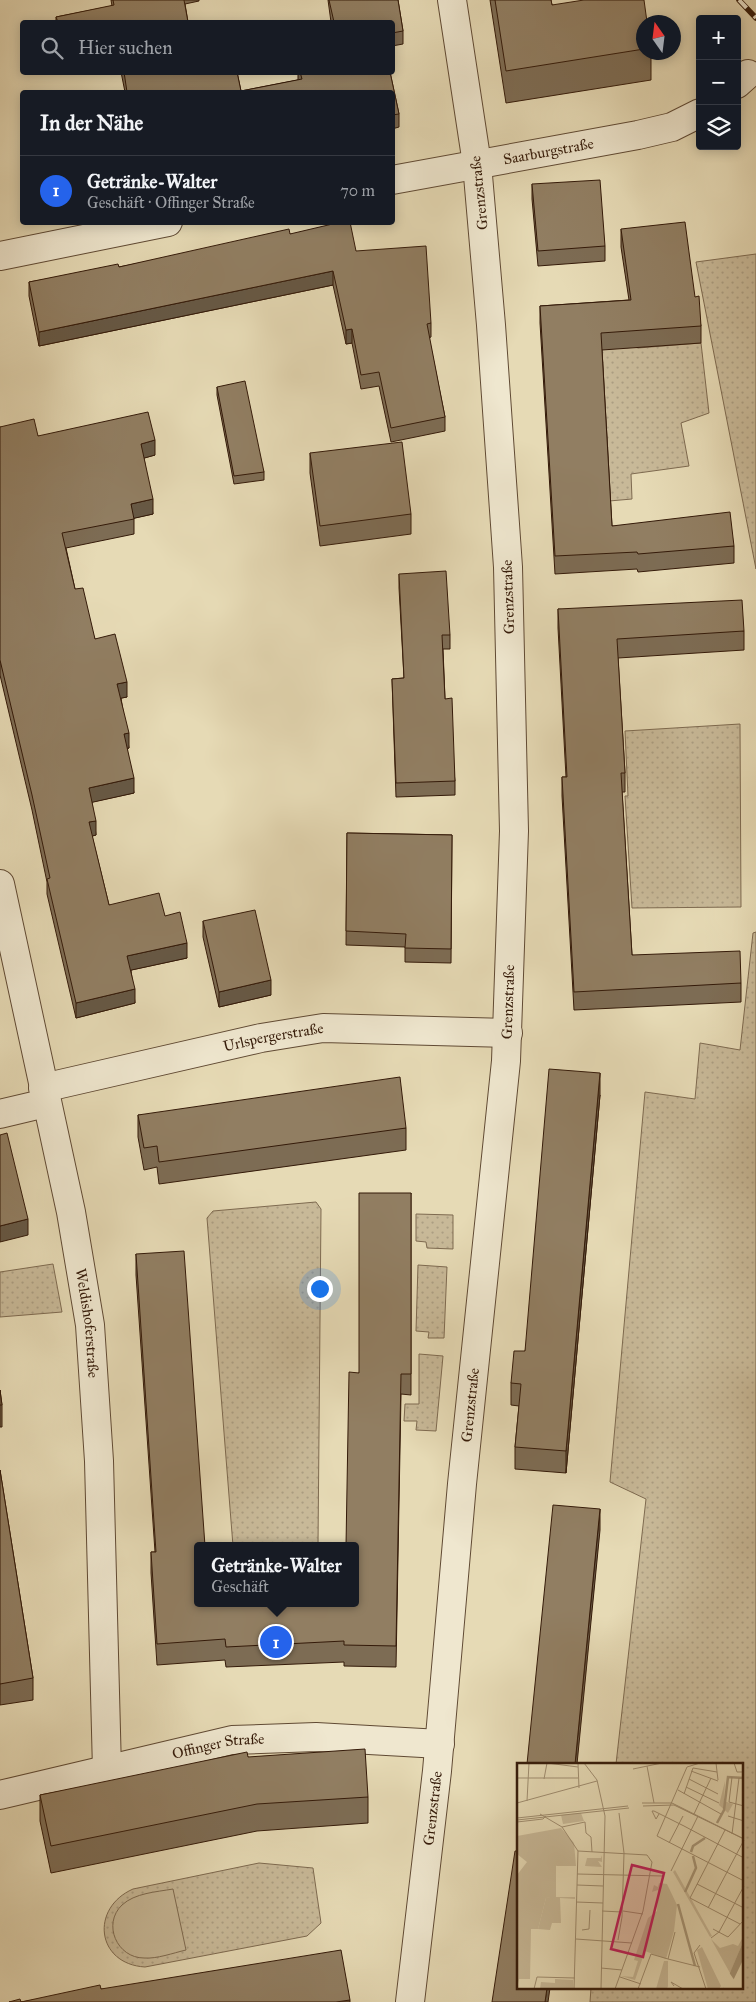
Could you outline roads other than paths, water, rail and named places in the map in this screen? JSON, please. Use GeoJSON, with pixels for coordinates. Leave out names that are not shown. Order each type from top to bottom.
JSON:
{"type":"FeatureCollection","features":[{"type":"Feature","properties":{"kind":"street","name":"Grenzstraße"},"geometry":{"type":"LineString","coordinates":[[410,2002],[424,1898],[440,1744],[462,1484],[497,1167],[508,1033],[514,831],[508,567],[491,325],[477,164],[452,0]]}},
{"type":"Feature","properties":{"kind":"street","name":"Saarburgstraße"},"geometry":{"type":"LineString","coordinates":[[395,179],[638,135],[672,127],[696,115]]}},
{"type":"Feature","properties":{"kind":"street"},"geometry":{"type":"LineString","coordinates":[[0,256],[153,225]]}},
{"type":"Feature","properties":{"kind":"street","name":"Weldishoferstraße"},"geometry":{"type":"LineString","coordinates":[[0,884],[44,1095],[71,1212],[90,1325],[99,1461],[108,1770]]}},
{"type":"Feature","properties":{"kind":"street","name":"Urlspergerstraße"},"geometry":{"type":"LineString","coordinates":[[0,1114],[44,1095],[261,1038],[323,1028],[508,1033]]}},
{"type":"Feature","properties":{"kind":"street","name":"Offinger Straße"},"geometry":{"type":"LineString","coordinates":[[0,1795],[232,1740],[316,1737],[440,1744]]}},
{"type":"Feature","properties":{"kind":"railway"},"geometry":{"type":"LineString","coordinates":[[739,0],[756,18]]}},
{"type":"Feature","properties":{"kind":"place","name":"Getränke-Walter"},"geometry":{"type":"Point","coordinates":[276,1642]}}]}
